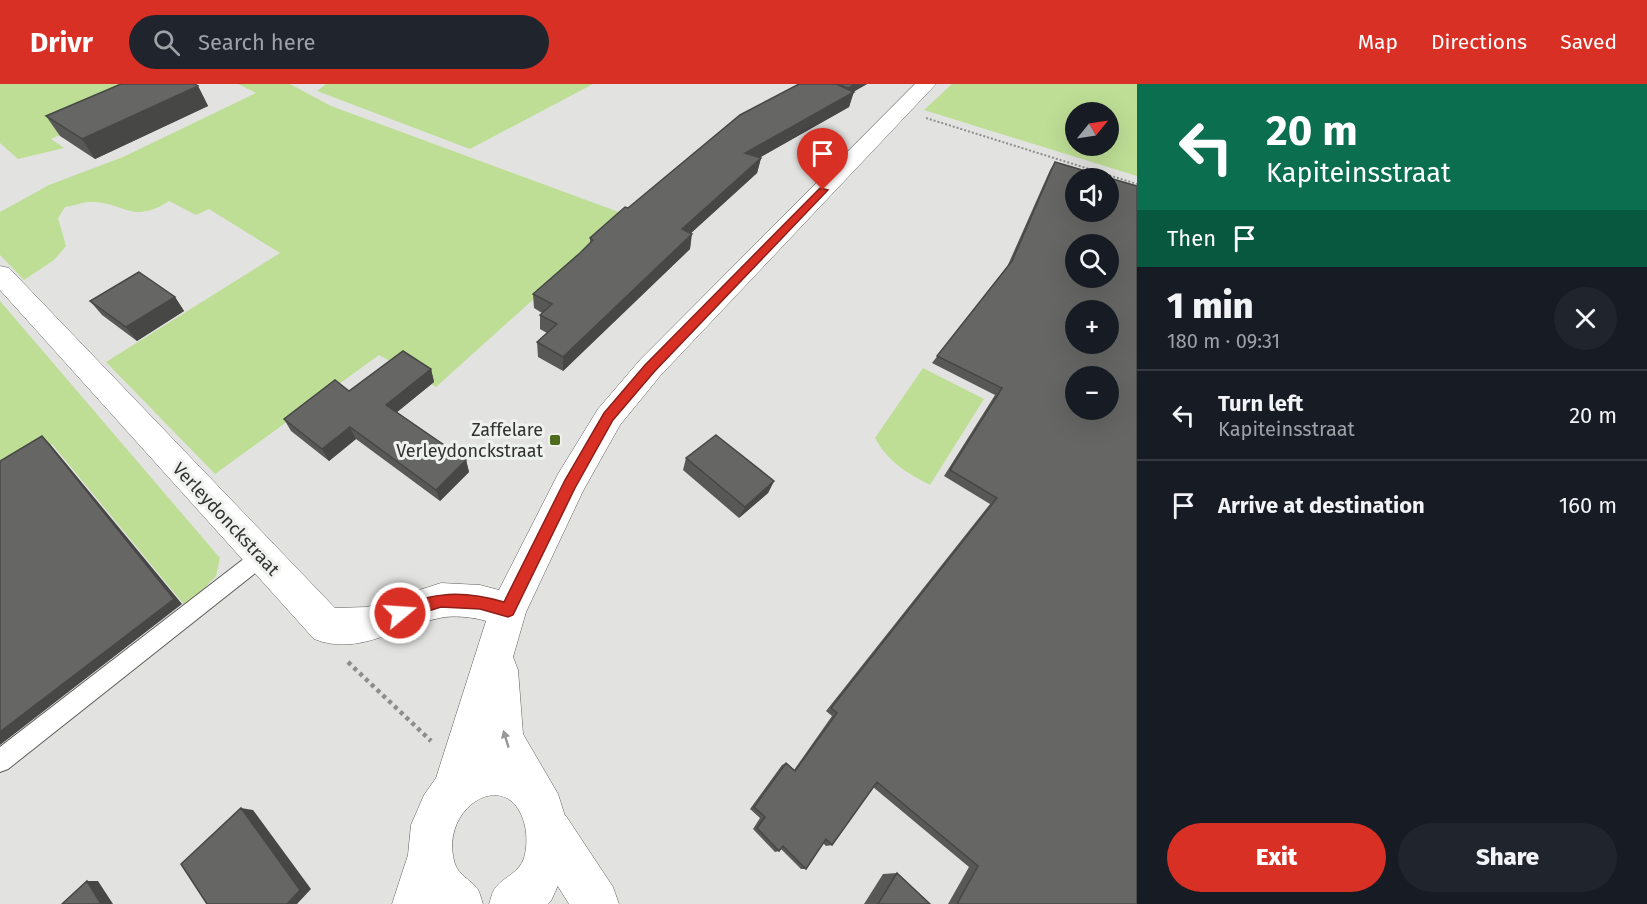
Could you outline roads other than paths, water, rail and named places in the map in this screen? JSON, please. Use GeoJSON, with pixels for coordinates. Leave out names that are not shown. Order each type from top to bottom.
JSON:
{"type":"FeatureCollection","features":[{"type":"Feature","properties":{"kind":"street"},"geometry":{"type":"LineString","coordinates":[[454,790],[503,627],[570,484],[609,417],[650,368],[926,84]]}},
{"type":"Feature","properties":{"kind":"street","name":"Verleydonckstraat"},"geometry":{"type":"LineString","coordinates":[[0,274],[327,626],[367,625],[441,600],[480,602],[503,627]]}},
{"type":"Feature","properties":{"kind":"street"},"geometry":{"type":"LineString","coordinates":[[503,627],[503,739],[541,802],[550,832],[596,904]]}},
{"type":"Feature","properties":{"kind":"street"},"geometry":{"type":"LineString","coordinates":[[415,904],[430,857],[432,827],[437,813],[454,790],[467,781],[494,774],[508,775],[532,790]]}},
{"type":"Feature","properties":{"kind":"street"},"geometry":{"type":"LineString","coordinates":[[512,904],[530,891],[540,878],[546,863],[550,832]]}},
{"type":"Feature","properties":{"kind":"street"},"geometry":{"type":"LineString","coordinates":[[430,857],[438,882],[460,904]]}},
{"type":"Feature","properties":{"kind":"lane"},"geometry":{"type":"LineString","coordinates":[[0,761],[261,557]]}},
{"type":"Feature","properties":{"kind":"place","name":"Zaffelare Verleydonckstraat"},"geometry":{"type":"Point","coordinates":[555,440]}}]}
